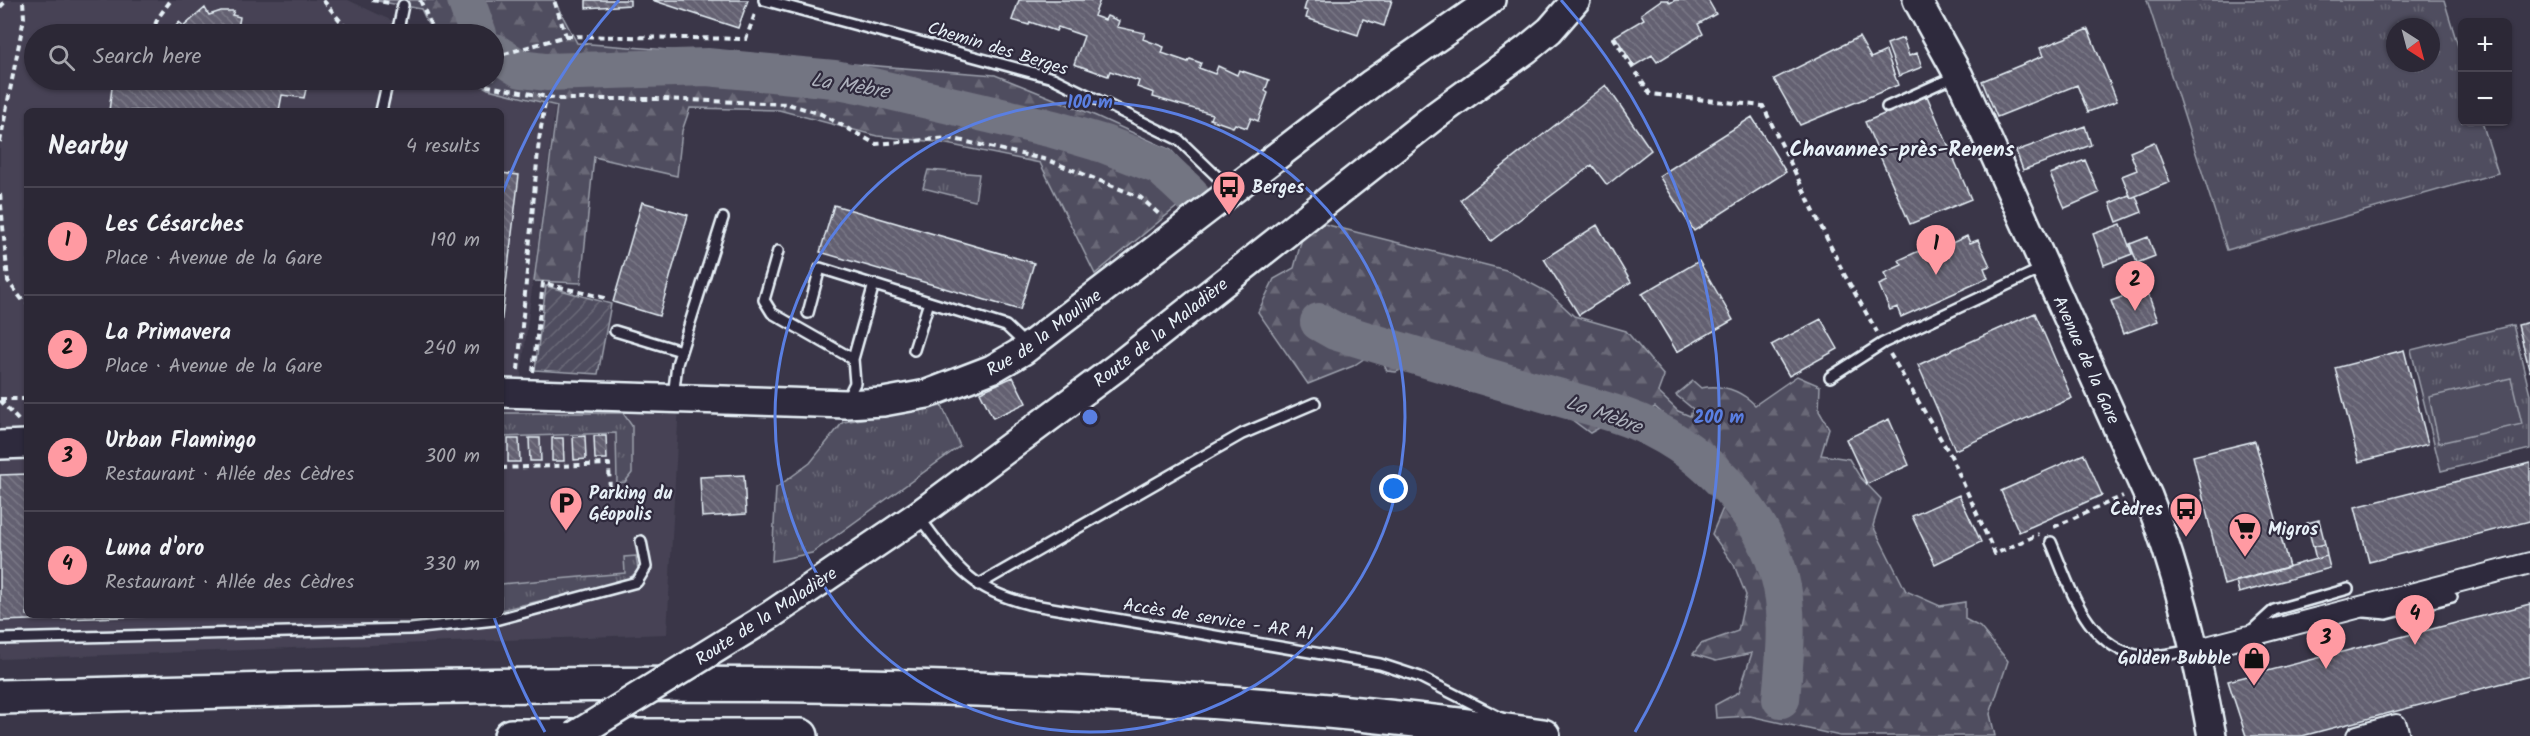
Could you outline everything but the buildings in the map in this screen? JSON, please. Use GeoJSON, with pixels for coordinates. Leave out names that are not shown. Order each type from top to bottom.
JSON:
{"type":"FeatureCollection","features":[{"type":"Feature","properties":{"kind":"highway"},"geometry":{"type":"LineString","coordinates":[[0,697],[476,685],[865,686],[1215,702],[1539,735]]}},
{"type":"Feature","properties":{"kind":"highway"},"geometry":{"type":"LineString","coordinates":[[511,736],[801,736]]}},
{"type":"Feature","properties":{"kind":"street","name":"Rue de la Mouline"},"geometry":{"type":"LineString","coordinates":[[517,393],[846,404],[883,402],[927,394],[992,369],[1029,347],[1372,83],[1491,0]]}},
{"type":"Feature","properties":{"kind":"street","name":"Route de la Maladière"},"geometry":{"type":"LineString","coordinates":[[574,736],[772,614],[918,515],[1117,367],[1426,123],[1527,49],[1550,30],[1576,0]]}},
{"type":"Feature","properties":{"kind":"street","name":"Avenue de la Gare"},"geometry":{"type":"LineString","coordinates":[[1917,0],[1959,75],[2143,486],[2168,550],[2195,650],[2212,736]]}},
{"type":"Feature","properties":{"kind":"street"},"geometry":{"type":"LineString","coordinates":[[0,445],[24,444]]}},
{"type":"Feature","properties":{"kind":"street"},"geometry":{"type":"LineString","coordinates":[[2195,650],[2530,562]]}},
{"type":"Feature","properties":{"kind":"street"},"geometry":{"type":"LineString","coordinates":[[2358,736],[2396,725],[2399,736]]}},
{"type":"Feature","properties":{"kind":"lane","name":"Chemin des Berges"},"geometry":{"type":"LineString","coordinates":[[764,0],[1053,78],[1179,140],[1231,191]]}},
{"type":"Feature","properties":{"kind":"lane"},"geometry":{"type":"LineString","coordinates":[[399,24],[403,5]]}},
{"type":"Feature","properties":{"kind":"lane"},"geometry":{"type":"LineString","coordinates":[[1887,107],[1959,75]]}},
{"type":"Feature","properties":{"kind":"lane"},"geometry":{"type":"LineString","coordinates":[[382,108],[386,90]]}},
{"type":"Feature","properties":{"kind":"lane"},"geometry":{"type":"LineString","coordinates":[[672,399],[681,351],[723,218]]}},
{"type":"Feature","properties":{"kind":"lane"},"geometry":{"type":"LineString","coordinates":[[778,251],[764,300],[772,313],[853,359]]}},
{"type":"Feature","properties":{"kind":"lane"},"geometry":{"type":"LineString","coordinates":[[1830,377],[1883,343],[2045,267]]}},
{"type":"Feature","properties":{"kind":"lane"},"geometry":{"type":"LineString","coordinates":[[808,313],[820,268],[1006,326],[1029,347]]}},
{"type":"Feature","properties":{"kind":"lane"},"geometry":{"type":"LineString","coordinates":[[846,404],[855,383],[853,359],[874,284]]}},
{"type":"Feature","properties":{"kind":"lane"},"geometry":{"type":"LineString","coordinates":[[914,350],[929,302]]}},
{"type":"Feature","properties":{"kind":"lane"},"geometry":{"type":"LineString","coordinates":[[615,331],[681,351]]}},
{"type":"Feature","properties":{"kind":"lane"},"geometry":{"type":"LineString","coordinates":[[978,585],[1242,434],[1315,403]]}},
{"type":"Feature","properties":{"kind":"lane","name":"Accès de service - AR A1"},"geometry":{"type":"LineString","coordinates":[[918,515],[950,558],[978,585],[996,596],[1028,604],[1380,664],[1448,690],[1539,735]]}},
{"type":"Feature","properties":{"kind":"lane"},"geometry":{"type":"LineString","coordinates":[[504,618],[637,582],[646,567],[640,541]]}},
{"type":"Feature","properties":{"kind":"lane"},"geometry":{"type":"LineString","coordinates":[[2051,542],[2090,625],[2110,646],[2142,656],[2195,650]]}},
{"type":"Feature","properties":{"kind":"lane"},"geometry":{"type":"LineString","coordinates":[[2246,637],[2274,610],[2348,589]]}},
{"type":"Feature","properties":{"kind":"lane"},"geometry":{"type":"LineString","coordinates":[[2347,610],[2387,614],[2452,597]]}},
{"type":"Feature","properties":{"kind":"lane"},"geometry":{"type":"LineString","coordinates":[[0,639],[411,628],[502,618]]}},
{"type":"Feature","properties":{"kind":"path"},"geometry":{"type":"LineString","coordinates":[[0,7],[7,0]]}},
{"type":"Feature","properties":{"kind":"path"},"geometry":{"type":"LineString","coordinates":[[0,142],[22,31],[23,0]]}},
{"type":"Feature","properties":{"kind":"path"},"geometry":{"type":"LineString","coordinates":[[155,24],[171,0]]}},
{"type":"Feature","properties":{"kind":"path"},"geometry":{"type":"LineString","coordinates":[[323,0],[343,24]]}},
{"type":"Feature","properties":{"kind":"path"},"geometry":{"type":"LineString","coordinates":[[420,0],[431,24]]}},
{"type":"Feature","properties":{"kind":"path"},"geometry":{"type":"LineString","coordinates":[[554,0],[566,36]]}},
{"type":"Feature","properties":{"kind":"path"},"geometry":{"type":"LineString","coordinates":[[504,53],[566,36],[746,39],[757,10]]}},
{"type":"Feature","properties":{"kind":"path"},"geometry":{"type":"LineString","coordinates":[[1613,37],[1650,93],[1763,106],[1844,274],[1951,456],[1995,554],[2143,486]]}},
{"type":"Feature","properties":{"kind":"path"},"geometry":{"type":"LineString","coordinates":[[504,89],[546,97],[775,103],[821,114],[876,144],[949,138],[1048,160],[1140,197],[1179,233]]}},
{"type":"Feature","properties":{"kind":"path"},"geometry":{"type":"LineString","coordinates":[[517,393],[539,140],[546,97]]}},
{"type":"Feature","properties":{"kind":"path"},"geometry":{"type":"LineString","coordinates":[[0,195],[8,281],[24,301]]}},
{"type":"Feature","properties":{"kind":"path"},"geometry":{"type":"LineString","coordinates":[[517,393],[533,367],[543,283],[605,298]]}},
{"type":"Feature","properties":{"kind":"path"},"geometry":{"type":"LineString","coordinates":[[0,399],[24,399]]}},
{"type":"Feature","properties":{"kind":"path"},"geometry":{"type":"LineString","coordinates":[[0,399],[24,426]]}},
{"type":"Feature","properties":{"kind":"path"},"geometry":{"type":"LineString","coordinates":[[504,468],[609,464],[610,493]]}},
{"type":"Feature","properties":{"kind":"shaded area"},"geometry":{"type":"Polygon","coordinates":[[[0,0],[348,0],[399,24],[24,24],[24,90],[504,90],[504,79],[555,107],[519,392],[679,404],[667,634],[0,659],[0,0]]]}},
{"type":"Feature","properties":{"kind":"green space"},"geometry":{"type":"Polygon","coordinates":[[[372,0],[554,0],[577,43],[995,75],[1096,116],[1171,150],[1201,183],[1195,192],[1095,274],[1040,163],[937,142],[877,136],[779,110],[690,108],[682,131],[677,176],[594,157],[581,283],[534,281],[557,106],[492,90],[504,90],[504,24],[428,24],[421,9],[372,0]]]}},
{"type":"Feature","properties":{"kind":"green space"},"geometry":{"type":"Polygon","coordinates":[[[2147,0],[2444,0],[2458,46],[2458,126],[2483,126],[2498,173],[2227,250],[2147,0]]]}},
{"type":"Feature","properties":{"kind":"green space"},"geometry":{"type":"Polygon","coordinates":[[[928,170],[979,174],[975,201],[923,188],[928,170]]]}},
{"type":"Feature","properties":{"kind":"green space"},"geometry":{"type":"Polygon","coordinates":[[[1320,223],[1506,270],[1549,293],[1574,316],[1626,331],[1664,376],[1658,392],[1678,411],[1690,416],[1693,409],[1676,395],[1693,381],[1701,388],[1731,389],[1755,405],[1797,376],[1820,386],[1819,411],[1829,428],[1821,455],[1849,459],[1860,477],[1881,499],[1873,526],[1906,591],[1940,606],[1965,602],[1965,619],[1980,627],[2008,661],[1990,714],[1995,736],[1840,736],[1750,716],[1716,718],[1715,705],[1739,692],[1752,653],[1716,661],[1693,654],[1701,644],[1738,631],[1746,595],[1734,565],[1712,534],[1732,487],[1702,448],[1655,407],[1628,423],[1606,414],[1601,427],[1590,433],[1571,419],[1570,406],[1536,402],[1531,393],[1480,379],[1468,391],[1407,367],[1396,372],[1387,371],[1377,350],[1353,366],[1308,384],[1258,312],[1274,279],[1294,268],[1304,231],[1320,223]]]}},
{"type":"Feature","properties":{"kind":"green space"},"geometry":{"type":"Polygon","coordinates":[[[546,286],[611,304],[598,374],[535,370],[546,286]]]}},
{"type":"Feature","properties":{"kind":"green space"},"geometry":{"type":"Polygon","coordinates":[[[2513,325],[2530,394],[2530,449],[2441,471],[2411,350],[2513,325]]]}},
{"type":"Feature","properties":{"kind":"green space"},"geometry":{"type":"Polygon","coordinates":[[[2511,378],[2522,424],[2439,443],[2429,397],[2511,378]]]}},
{"type":"Feature","properties":{"kind":"green space"},"geometry":{"type":"Polygon","coordinates":[[[942,406],[960,446],[812,553],[772,561],[776,488],[810,463],[843,422],[942,406]]]}},
{"type":"Feature","properties":{"kind":"green space"},"geometry":{"type":"Polygon","coordinates":[[[504,413],[623,413],[632,426],[632,473],[625,482],[617,483],[616,433],[504,437],[504,413]]]}},
{"type":"Feature","properties":{"kind":"green space"},"geometry":{"type":"Polygon","coordinates":[[[636,556],[638,570],[628,580],[504,609],[504,584],[625,573],[624,557],[636,556]]]}},
{"type":"Feature","properties":{"kind":"waterway","name":"La Mèbre"},"geometry":{"type":"LineString","coordinates":[[466,0],[474,24]]}},
{"type":"Feature","properties":{"kind":"waterway","name":"La Mèbre"},"geometry":{"type":"LineString","coordinates":[[504,58],[521,69],[546,72],[707,67],[834,79],[1053,129],[1104,144],[1160,166],[1190,194]]}},
{"type":"Feature","properties":{"kind":"waterway","name":"La Mèbre"},"geometry":{"type":"LineString","coordinates":[[1319,322],[1335,331],[1616,414],[1666,436],[1690,452],[1734,493],[1752,517],[1767,543],[1778,571],[1786,624],[1781,699]]}},
{"type":"Feature","properties":{"kind":"place","name":"Berges"},"geometry":{"type":"Point","coordinates":[1229,216]}},
{"type":"Feature","properties":{"kind":"place","name":"Les Césarches"},"geometry":{"type":"Point","coordinates":[1936,275]}},
{"type":"Feature","properties":{"kind":"place","name":"La Primavera"},"geometry":{"type":"Point","coordinates":[2135,311]}},
{"type":"Feature","properties":{"kind":"place","name":"Parking du Géopolis"},"geometry":{"type":"Point","coordinates":[566,532]}},
{"type":"Feature","properties":{"kind":"place","name":"Cèdres"},"geometry":{"type":"Point","coordinates":[2186,538]}},
{"type":"Feature","properties":{"kind":"place","name":"Migros"},"geometry":{"type":"Point","coordinates":[2245,558]}},
{"type":"Feature","properties":{"kind":"place","name":"Luna d'oro"},"geometry":{"type":"Point","coordinates":[2415,645]}},
{"type":"Feature","properties":{"kind":"place","name":"Urban Flamingo"},"geometry":{"type":"Point","coordinates":[2326,669]}},
{"type":"Feature","properties":{"kind":"place","name":"Golden Bubble"},"geometry":{"type":"Point","coordinates":[2254,687]}},
{"type":"Feature","properties":{"kind":"district","name":"Chavannes-près-Renens"},"geometry":{"type":"Point","coordinates":[1902,149]}}]}
